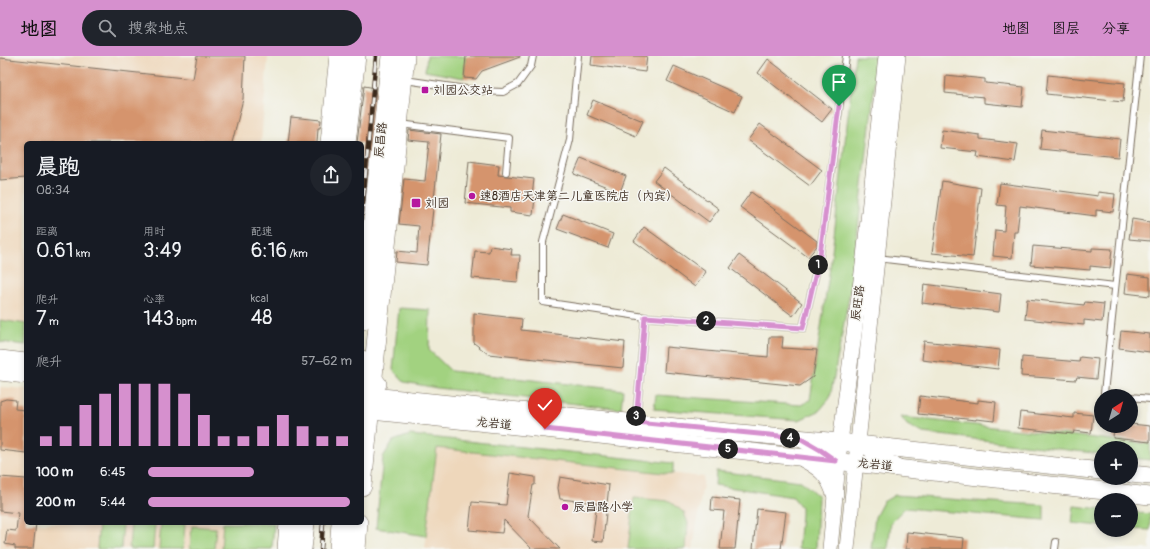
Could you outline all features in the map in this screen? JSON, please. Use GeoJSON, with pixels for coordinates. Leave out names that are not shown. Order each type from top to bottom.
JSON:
{"type":"FeatureCollection","features":[{"type":"Feature","properties":{"kind":"main road"},"geometry":{"type":"LineString","coordinates":[[330,141],[339,56]]}},
{"type":"Feature","properties":{"kind":"main road"},"geometry":{"type":"LineString","coordinates":[[346,141],[356,56]]}},
{"type":"Feature","properties":{"kind":"main road","name":"辰昌路"},"geometry":{"type":"LineString","coordinates":[[364,302],[391,56]]}},
{"type":"Feature","properties":{"kind":"main road"},"geometry":{"type":"LineString","coordinates":[[364,452],[367,400],[406,56]]}},
{"type":"Feature","properties":{"kind":"main road"},"geometry":{"type":"LineString","coordinates":[[385,108],[403,80]]}},
{"type":"Feature","properties":{"kind":"main road"},"geometry":{"type":"LineString","coordinates":[[0,359],[24,362]]}},
{"type":"Feature","properties":{"kind":"main road"},"geometry":{"type":"LineString","coordinates":[[364,363],[367,370],[367,400]]}},
{"type":"Feature","properties":{"kind":"main road"},"geometry":{"type":"LineString","coordinates":[[0,372],[24,375]]}},
{"type":"Feature","properties":{"kind":"main road"},"geometry":{"type":"LineString","coordinates":[[367,400],[379,384],[398,398]]}},
{"type":"Feature","properties":{"kind":"main road"},"geometry":{"type":"LineString","coordinates":[[367,400],[398,398]]}},
{"type":"Feature","properties":{"kind":"main road","name":"龙岩道"},"geometry":{"type":"LineString","coordinates":[[398,398],[840,442],[1094,470]]}},
{"type":"Feature","properties":{"kind":"main road","name":"龙岩道"},"geometry":{"type":"LineString","coordinates":[[367,400],[553,430],[1150,496]]}},
{"type":"Feature","properties":{"kind":"main road"},"geometry":{"type":"LineString","coordinates":[[800,457],[826,474],[832,483],[835,494]]}},
{"type":"Feature","properties":{"kind":"main road"},"geometry":{"type":"LineString","coordinates":[[1138,475],[1150,476]]}},
{"type":"Feature","properties":{"kind":"main road"},"geometry":{"type":"LineString","coordinates":[[287,549],[290,525]]}},
{"type":"Feature","properties":{"kind":"main road"},"geometry":{"type":"LineString","coordinates":[[302,549],[305,525]]}},
{"type":"Feature","properties":{"kind":"main road"},"geometry":{"type":"LineString","coordinates":[[339,549],[341,525]]}},
{"type":"Feature","properties":{"kind":"main road"},"geometry":{"type":"LineString","coordinates":[[356,549],[358,525]]}},
{"type":"Feature","properties":{"kind":"street","name":"辰旺路"},"geometry":{"type":"LineString","coordinates":[[847,549],[855,463],[859,444],[886,56]]}},
{"type":"Feature","properties":{"kind":"street","name":"辰旺路"},"geometry":{"type":"LineString","coordinates":[[830,549],[837,462],[844,403],[871,257],[898,56]]}},
{"type":"Feature","properties":{"kind":"street"},"geometry":{"type":"LineString","coordinates":[[844,403],[849,426],[859,444],[884,460],[902,468]]}},
{"type":"Feature","properties":{"kind":"street"},"geometry":{"type":"LineString","coordinates":[[800,438],[837,462],[847,477],[852,493]]}},
{"type":"Feature","properties":{"kind":"lane"},"geometry":{"type":"LineString","coordinates":[[403,80],[480,91],[503,92],[518,84],[531,66],[533,56]]}},
{"type":"Feature","properties":{"kind":"lane"},"geometry":{"type":"LineString","coordinates":[[578,56],[570,140],[543,242],[543,302],[645,317],[803,328],[820,255],[846,56]]}},
{"type":"Feature","properties":{"kind":"lane"},"geometry":{"type":"LineString","coordinates":[[1104,389],[1140,56]]}},
{"type":"Feature","properties":{"kind":"lane"},"geometry":{"type":"LineString","coordinates":[[399,124],[509,138],[506,172]]}},
{"type":"Feature","properties":{"kind":"lane"},"geometry":{"type":"LineString","coordinates":[[871,257],[1115,286]]}},
{"type":"Feature","properties":{"kind":"lane"},"geometry":{"type":"LineString","coordinates":[[636,422],[645,317]]}},
{"type":"Feature","properties":{"kind":"lane"},"geometry":{"type":"LineString","coordinates":[[1138,398],[1150,399]]}},
{"type":"Feature","properties":{"kind":"shaded area"},"geometry":{"type":"Polygon","coordinates":[[[0,56],[268,56],[261,141],[24,141],[24,324],[0,320],[0,56]]]}},
{"type":"Feature","properties":{"kind":"shaded area"},"geometry":{"type":"Polygon","coordinates":[[[0,387],[24,389],[24,525],[223,525],[221,549],[0,549],[0,387]]]}},
{"type":"Feature","properties":{"kind":"shaded area","name":"辰昌路小学"},"geometry":{"type":"Polygon","coordinates":[[[437,448],[704,477],[693,549],[425,549],[437,448]]]}},
{"type":"Feature","properties":{"kind":"green space"},"geometry":{"type":"Polygon","coordinates":[[[427,56],[466,56],[464,78],[425,71],[427,56]]]}},
{"type":"Feature","properties":{"kind":"green space"},"geometry":{"type":"Polygon","coordinates":[[[855,56],[878,56],[852,280],[830,398],[819,411],[799,420],[654,409],[656,395],[801,405],[810,400],[831,261],[855,56]]]}},
{"type":"Feature","properties":{"kind":"green space"},"geometry":{"type":"Polygon","coordinates":[[[399,308],[430,310],[429,350],[451,371],[623,390],[621,409],[437,388],[404,382],[393,370],[399,308]]]}},
{"type":"Feature","properties":{"kind":"green space"},"geometry":{"type":"Polygon","coordinates":[[[0,320],[24,324],[24,345],[0,342],[0,320]]]}},
{"type":"Feature","properties":{"kind":"green space"},"geometry":{"type":"Polygon","coordinates":[[[901,417],[1122,441],[1094,441],[1094,453],[923,433],[907,425],[901,417]]]}},
{"type":"Feature","properties":{"kind":"green space"},"geometry":{"type":"Polygon","coordinates":[[[410,435],[673,463],[673,474],[437,448],[426,536],[376,528],[383,457],[393,441],[410,435]]]}},
{"type":"Feature","properties":{"kind":"green space"},"geometry":{"type":"Polygon","coordinates":[[[1138,443],[1150,444],[1150,460],[1138,459],[1138,443]]]}},
{"type":"Feature","properties":{"kind":"green space"},"geometry":{"type":"Polygon","coordinates":[[[716,471],[801,481],[818,496],[816,549],[798,549],[801,507],[793,497],[715,485],[716,471]]]}},
{"type":"Feature","properties":{"kind":"green space"},"geometry":{"type":"Polygon","coordinates":[[[895,495],[1044,505],[1044,520],[905,508],[891,522],[888,549],[871,549],[875,517],[883,502],[895,495]]]}},
{"type":"Feature","properties":{"kind":"green space"},"geometry":{"type":"Polygon","coordinates":[[[634,498],[670,501],[684,513],[688,523],[686,549],[628,549],[634,498]]]}},
{"type":"Feature","properties":{"kind":"green space"},"geometry":{"type":"Polygon","coordinates":[[[1074,506],[1094,508],[1094,525],[1072,523],[1074,506]]]}},
{"type":"Feature","properties":{"kind":"green space"},"geometry":{"type":"Polygon","coordinates":[[[1138,513],[1150,514],[1150,530],[1138,529],[1138,513]]]}},
{"type":"Feature","properties":{"kind":"green space"},"geometry":{"type":"Polygon","coordinates":[[[99,525],[123,525],[121,549],[97,549],[99,525]]]}},
{"type":"Feature","properties":{"kind":"green space"},"geometry":{"type":"Polygon","coordinates":[[[131,525],[155,525],[153,549],[129,549],[131,525]]]}},
{"type":"Feature","properties":{"kind":"green space"},"geometry":{"type":"Polygon","coordinates":[[[161,525],[185,525],[183,549],[159,549],[161,525]]]}},
{"type":"Feature","properties":{"kind":"green space"},"geometry":{"type":"Polygon","coordinates":[[[223,525],[274,525],[272,549],[221,549],[223,525]]]}},
{"type":"Feature","properties":{"kind":"green space"},"geometry":{"type":"Polygon","coordinates":[[[192,526],[216,528],[214,549],[190,549],[192,526]]]}},
{"type":"Feature","properties":{"kind":"building"},"geometry":{"type":"Polygon","coordinates":[[[197,56],[245,56],[243,99],[232,141],[24,141],[24,178],[0,180],[0,58],[193,79],[197,56]]]}},
{"type":"Feature","properties":{"kind":"building"},"geometry":{"type":"Polygon","coordinates":[[[466,56],[520,57],[482,71],[476,79],[464,78],[466,56]]]}},
{"type":"Feature","properties":{"kind":"building"},"geometry":{"type":"Polygon","coordinates":[[[592,56],[647,56],[645,72],[591,65],[592,56]]]}},
{"type":"Feature","properties":{"kind":"building"},"geometry":{"type":"Polygon","coordinates":[[[768,59],[832,109],[822,122],[758,73],[768,59]]]}},
{"type":"Feature","properties":{"kind":"building"},"geometry":{"type":"Polygon","coordinates":[[[674,66],[742,96],[735,112],[667,81],[674,66]]]}},
{"type":"Feature","properties":{"kind":"building"},"geometry":{"type":"Polygon","coordinates":[[[946,75],[985,79],[985,83],[1024,87],[1022,107],[984,103],[984,97],[945,93],[946,75]]]}},
{"type":"Feature","properties":{"kind":"building"},"geometry":{"type":"Polygon","coordinates":[[[1048,75],[1125,83],[1123,102],[1046,94],[1048,75]]]}},
{"type":"Feature","properties":{"kind":"building"},"geometry":{"type":"Polygon","coordinates":[[[364,86],[376,88],[364,200],[364,141],[357,141],[364,86]]]}},
{"type":"Feature","properties":{"kind":"building"},"geometry":{"type":"Polygon","coordinates":[[[593,100],[643,121],[636,136],[587,115],[593,100]]]}},
{"type":"Feature","properties":{"kind":"building"},"geometry":{"type":"Polygon","coordinates":[[[291,117],[321,120],[320,128],[318,128],[317,141],[288,141],[291,117]]]}},
{"type":"Feature","properties":{"kind":"building"},"geometry":{"type":"Polygon","coordinates":[[[760,124],[822,170],[810,186],[748,140],[760,124]]]}},
{"type":"Feature","properties":{"kind":"building"},"geometry":{"type":"Polygon","coordinates":[[[409,130],[441,134],[427,265],[396,262],[397,251],[417,253],[419,226],[399,224],[404,179],[425,181],[429,142],[408,140],[409,130]]]}},
{"type":"Feature","properties":{"kind":"building"},"geometry":{"type":"Polygon","coordinates":[[[942,130],[980,135],[980,139],[1018,144],[1015,162],[977,157],[978,152],[940,148],[942,130]]]}},
{"type":"Feature","properties":{"kind":"building"},"geometry":{"type":"Polygon","coordinates":[[[1042,130],[1120,139],[1118,157],[1040,149],[1042,130]]]}},
{"type":"Feature","properties":{"kind":"building"},"geometry":{"type":"Polygon","coordinates":[[[581,158],[626,176],[620,192],[574,174],[581,158]]]}},
{"type":"Feature","properties":{"kind":"building"},"geometry":{"type":"Polygon","coordinates":[[[469,161],[499,165],[498,175],[534,179],[532,197],[535,198],[533,215],[510,212],[510,208],[465,203],[469,161]]]}},
{"type":"Feature","properties":{"kind":"building"},"geometry":{"type":"Polygon","coordinates":[[[664,168],[719,209],[709,222],[654,181],[664,168]]]}},
{"type":"Feature","properties":{"kind":"building"},"geometry":{"type":"Polygon","coordinates":[[[942,181],[981,188],[973,257],[932,253],[942,181]]]}},
{"type":"Feature","properties":{"kind":"building"},"geometry":{"type":"Polygon","coordinates":[[[1000,183],[1098,196],[1098,192],[1115,194],[1113,212],[1096,210],[1096,216],[1020,206],[1017,232],[1014,232],[1012,258],[993,256],[995,230],[1004,231],[1006,206],[997,205],[1000,183]]]}},
{"type":"Feature","properties":{"kind":"building"},"geometry":{"type":"Polygon","coordinates":[[[751,192],[817,241],[817,246],[808,257],[740,207],[751,192]]]}},
{"type":"Feature","properties":{"kind":"building"},"geometry":{"type":"Polygon","coordinates":[[[563,214],[613,234],[608,248],[557,229],[563,214]]]}},
{"type":"Feature","properties":{"kind":"building"},"geometry":{"type":"Polygon","coordinates":[[[1132,219],[1150,222],[1150,241],[1129,239],[1132,219]]]}},
{"type":"Feature","properties":{"kind":"building"},"geometry":{"type":"Polygon","coordinates":[[[644,227],[706,272],[695,287],[634,241],[644,227]]]}},
{"type":"Feature","properties":{"kind":"building"},"geometry":{"type":"Polygon","coordinates":[[[490,246],[512,249],[511,255],[520,255],[518,282],[472,278],[475,251],[489,252],[490,246]]]}},
{"type":"Feature","properties":{"kind":"building"},"geometry":{"type":"Polygon","coordinates":[[[1033,246],[1092,251],[1092,248],[1112,249],[1110,268],[1090,266],[1090,270],[1031,265],[1033,246]]]}},
{"type":"Feature","properties":{"kind":"building"},"geometry":{"type":"Polygon","coordinates":[[[739,255],[802,303],[793,316],[730,268],[739,255]]]}},
{"type":"Feature","properties":{"kind":"building"},"geometry":{"type":"Polygon","coordinates":[[[1127,274],[1150,277],[1150,296],[1125,293],[1127,274]]]}},
{"type":"Feature","properties":{"kind":"building"},"geometry":{"type":"Polygon","coordinates":[[[924,284],[1001,294],[999,312],[922,303],[924,284]]]}},
{"type":"Feature","properties":{"kind":"building"},"geometry":{"type":"Polygon","coordinates":[[[1027,299],[1084,305],[1085,302],[1104,304],[1102,322],[1084,320],[1084,325],[1025,319],[1027,299]]]}},
{"type":"Feature","properties":{"kind":"building"},"geometry":{"type":"Polygon","coordinates":[[[474,313],[522,319],[521,330],[625,342],[623,368],[488,354],[474,343],[474,313]]]}},
{"type":"Feature","properties":{"kind":"building"},"geometry":{"type":"Polygon","coordinates":[[[1121,331],[1150,334],[1150,352],[1119,348],[1121,331]]]}},
{"type":"Feature","properties":{"kind":"building"},"geometry":{"type":"Polygon","coordinates":[[[769,337],[783,337],[782,348],[817,350],[813,377],[800,386],[664,372],[666,347],[768,357],[769,337]]]}},
{"type":"Feature","properties":{"kind":"building"},"geometry":{"type":"Polygon","coordinates":[[[924,341],[1000,350],[998,369],[922,360],[924,341]]]}},
{"type":"Feature","properties":{"kind":"building"},"geometry":{"type":"Polygon","coordinates":[[[1022,357],[1079,362],[1080,357],[1098,359],[1096,379],[1077,377],[1076,380],[1021,376],[1022,357]]]}},
{"type":"Feature","properties":{"kind":"building"},"geometry":{"type":"Polygon","coordinates":[[[920,396],[978,403],[978,400],[996,402],[994,421],[918,414],[920,396]]]}},
{"type":"Feature","properties":{"kind":"building"},"geometry":{"type":"Polygon","coordinates":[[[6,399],[16,400],[15,409],[24,410],[24,453],[0,450],[0,401],[6,399]]]}},
{"type":"Feature","properties":{"kind":"building"},"geometry":{"type":"Polygon","coordinates":[[[1020,412],[1074,418],[1074,413],[1093,415],[1091,433],[1074,431],[1073,434],[1018,428],[1020,412]]]}},
{"type":"Feature","properties":{"kind":"building"},"geometry":{"type":"Polygon","coordinates":[[[1138,425],[1150,426],[1150,442],[1113,438],[1113,433],[1138,433],[1138,425]]]}},
{"type":"Feature","properties":{"kind":"building"},"geometry":{"type":"Polygon","coordinates":[[[510,473],[535,477],[535,485],[533,485],[528,516],[560,549],[532,549],[504,520],[502,533],[469,530],[472,502],[506,505],[510,473]]]}},
{"type":"Feature","properties":{"kind":"building"},"geometry":{"type":"Polygon","coordinates":[[[0,477],[24,479],[24,525],[36,525],[33,549],[15,549],[15,546],[5,544],[7,530],[16,531],[18,513],[0,511],[0,477]]]}},
{"type":"Feature","properties":{"kind":"building"},"geometry":{"type":"Polygon","coordinates":[[[560,477],[609,485],[603,542],[592,541],[597,503],[560,499],[558,488],[560,477]]]}},
{"type":"Feature","properties":{"kind":"building"},"geometry":{"type":"Polygon","coordinates":[[[712,497],[740,500],[735,549],[720,549],[724,511],[711,510],[712,497]]]}},
{"type":"Feature","properties":{"kind":"building"},"geometry":{"type":"Polygon","coordinates":[[[757,509],[786,512],[781,549],[753,549],[757,509]]]}},
{"type":"Feature","properties":{"kind":"building"},"geometry":{"type":"Polygon","coordinates":[[[907,532],[964,538],[963,549],[906,549],[907,532]]]}},
{"type":"Feature","properties":{"kind":"railway"},"geometry":{"type":"LineString","coordinates":[[364,191],[376,56]]}},
{"type":"Feature","properties":{"kind":"railway"},"geometry":{"type":"LineString","coordinates":[[321,549],[323,525]]}},
{"type":"Feature","properties":{"kind":"place","name":"刘园公交站"},"geometry":{"type":"Point","coordinates":[425,90]}},
{"type":"Feature","properties":{"kind":"place","name":"速8酒店天津第二儿童医院店（内宾）"},"geometry":{"type":"Point","coordinates":[472,196]}},
{"type":"Feature","properties":{"kind":"place","name":"刘园"},"geometry":{"type":"Point","coordinates":[416,203]}},
{"type":"Feature","properties":{"kind":"place","name":"辰昌路小学"},"geometry":{"type":"Point","coordinates":[565,507]}},
{"type":"Feature","properties":{"kind":"route"},"geometry":{"type":"LineString","coordinates":[[545,429],[836,461],[800,438],[636,422],[645,317],[803,328],[820,255],[839,106]]}}]}
